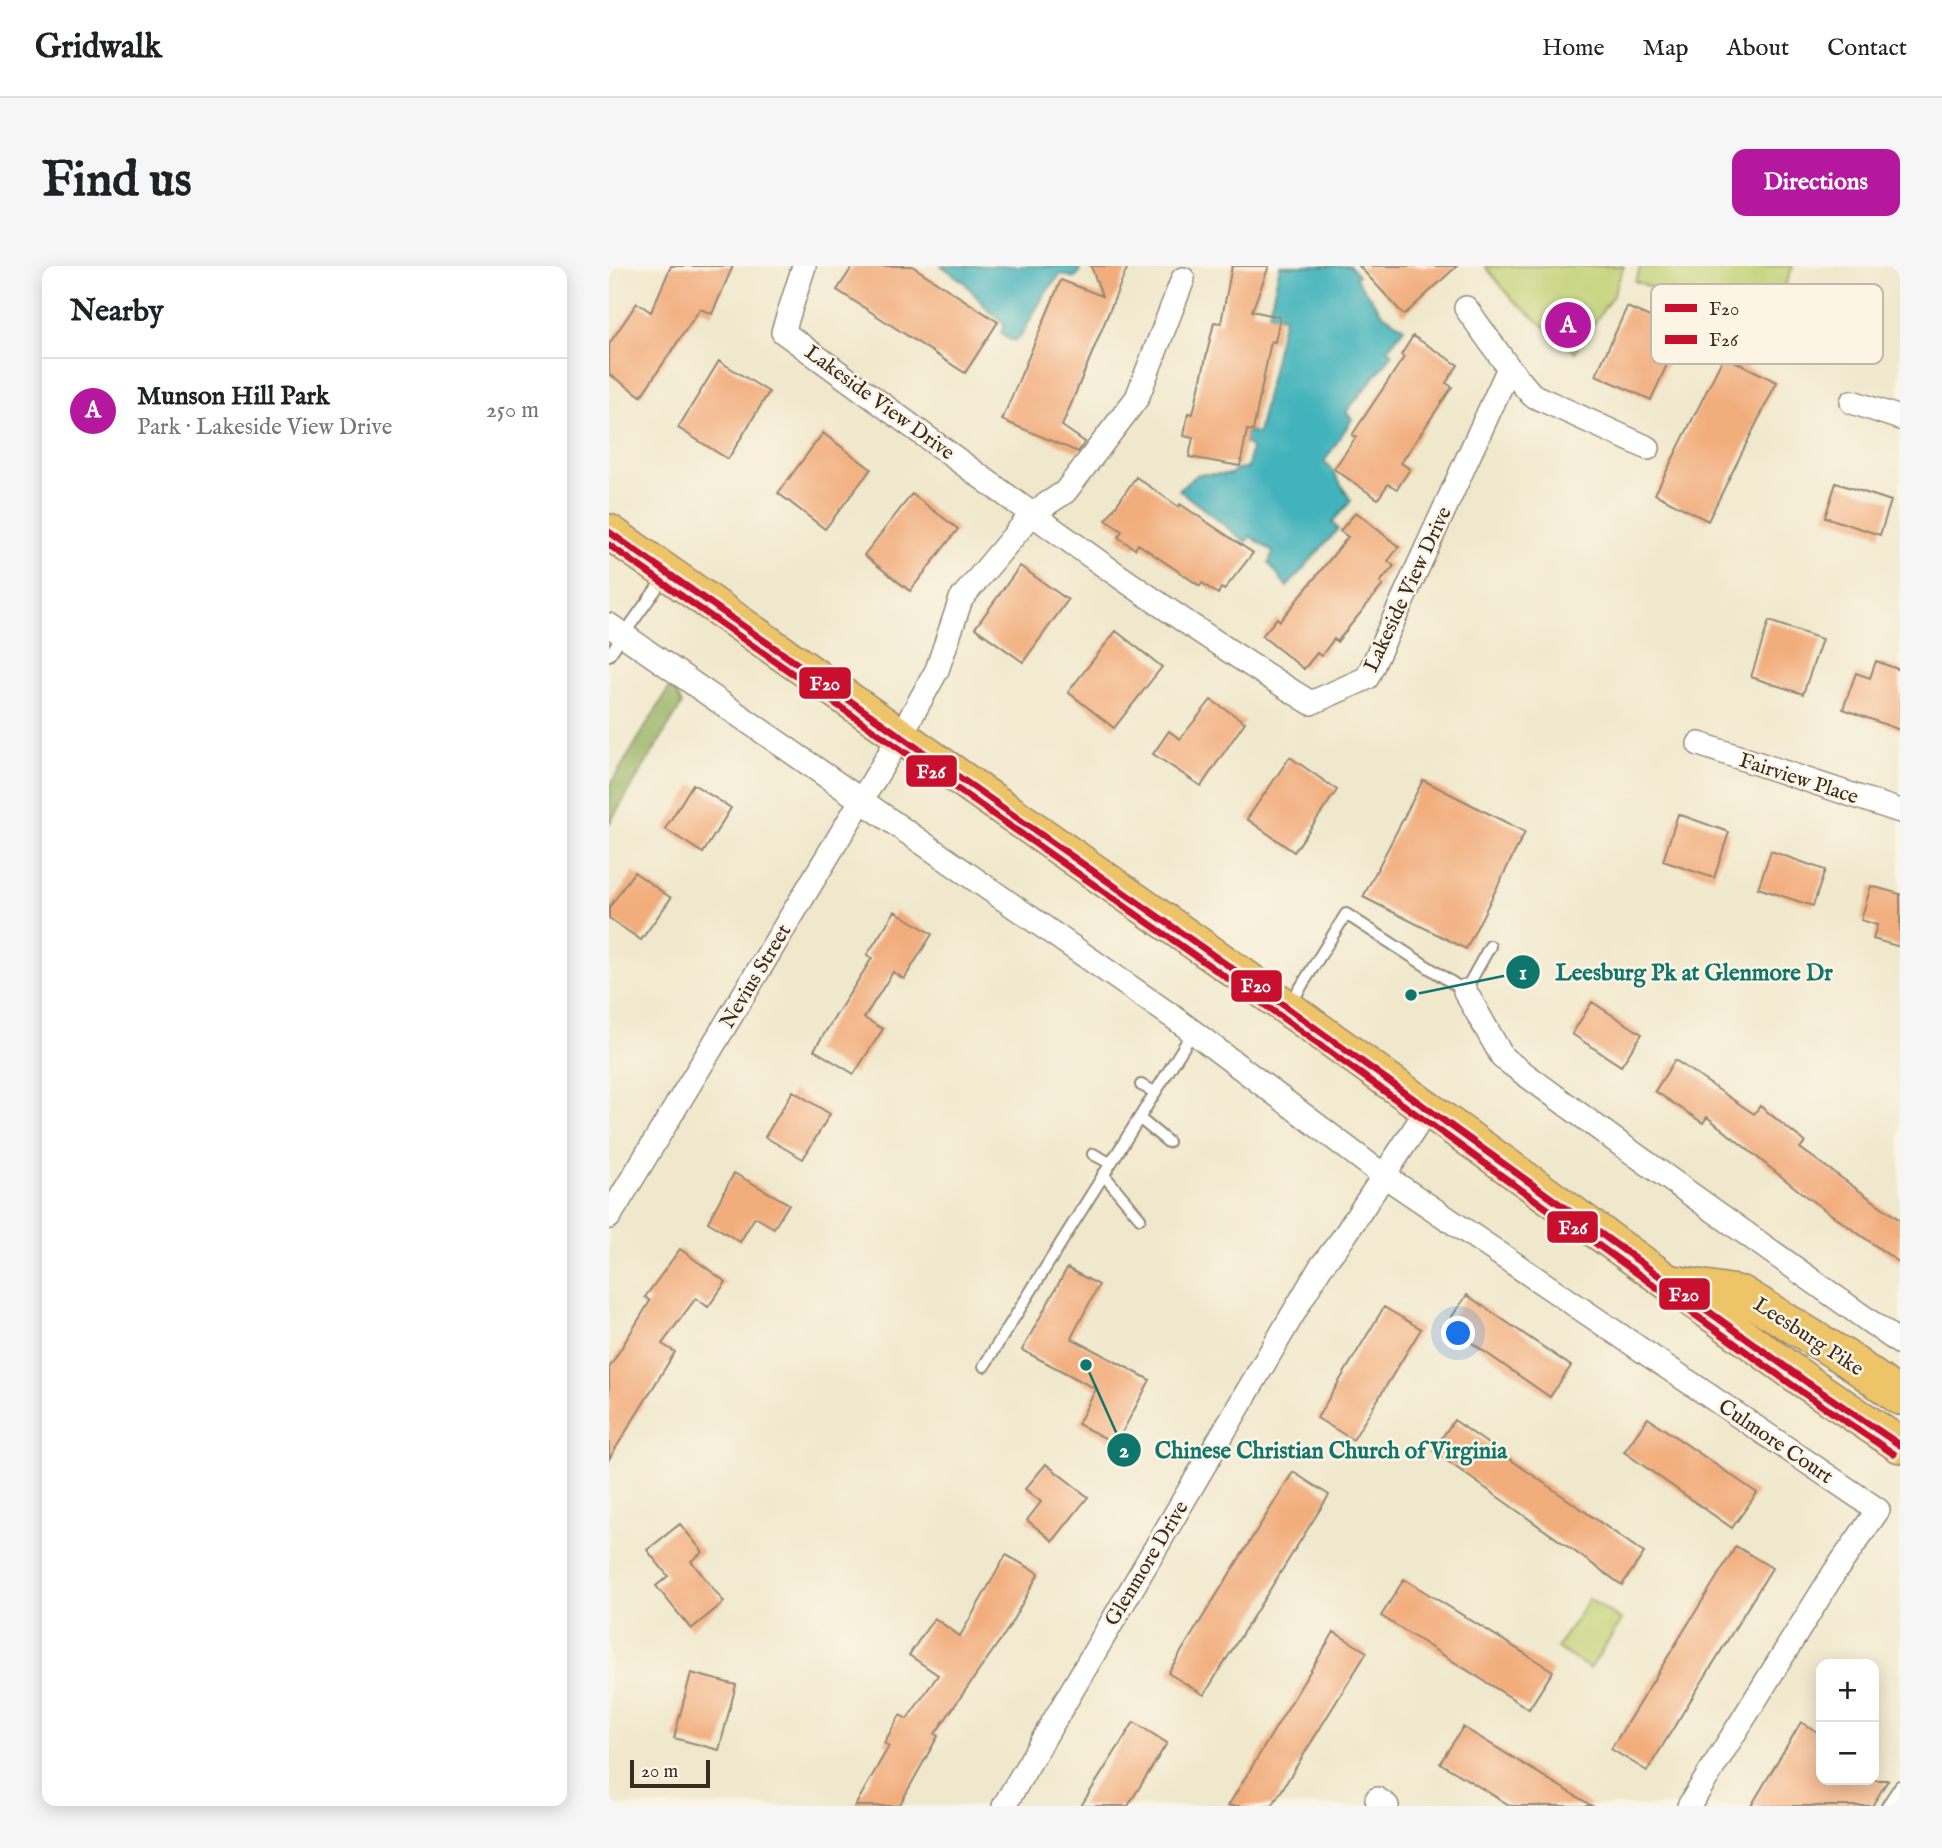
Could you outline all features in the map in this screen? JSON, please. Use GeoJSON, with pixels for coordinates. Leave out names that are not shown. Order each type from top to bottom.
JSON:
{"type":"FeatureCollection","features":[{"type":"Feature","properties":{"kind":"main road","name":"Leesburg Pike"},"geometry":{"type":"LineString","coordinates":[[609,532],[1288,1009],[1808,1383],[1900,1445]]}},
{"type":"Feature","properties":{"kind":"main road","name":"Leesburg Pike"},"geometry":{"type":"LineString","coordinates":[[1670,1282],[1742,1294],[1846,1358],[1900,1397]]}},
{"type":"Feature","properties":{"kind":"street","name":"Lakeside View Drive"},"geometry":{"type":"LineString","coordinates":[[804,266],[783,332],[1119,578],[1311,704],[1367,678],[1509,368]]}},
{"type":"Feature","properties":{"kind":"street"},"geometry":{"type":"LineString","coordinates":[[901,736],[937,670],[961,599],[1033,513],[1065,492],[1137,398],[1183,279]]}},
{"type":"Feature","properties":{"kind":"street"},"geometry":{"type":"LineString","coordinates":[[1466,307],[1509,368],[1532,395],[1648,448]]}},
{"type":"Feature","properties":{"kind":"street"},"geometry":{"type":"LineString","coordinates":[[1852,402],[1900,418]]}},
{"type":"Feature","properties":{"kind":"street"},"geometry":{"type":"LineString","coordinates":[[616,630],[1193,1032],[1383,1175]]}},
{"type":"Feature","properties":{"kind":"street","name":"Nevius Street"},"geometry":{"type":"LineString","coordinates":[[609,1217],[901,736]]}},
{"type":"Feature","properties":{"kind":"street","name":"Fairview Place"},"geometry":{"type":"LineString","coordinates":[[1699,744],[1900,811]]}},
{"type":"Feature","properties":{"kind":"street"},"geometry":{"type":"LineString","coordinates":[[1465,991],[1503,1058],[1900,1343]]}},
{"type":"Feature","properties":{"kind":"street","name":"Glenmore Drive"},"geometry":{"type":"LineString","coordinates":[[1004,1806],[1320,1268],[1343,1238],[1427,1110]]}},
{"type":"Feature","properties":{"kind":"street","name":"Culmore Court"},"geometry":{"type":"LineString","coordinates":[[1383,1175],[1878,1510],[1834,1573],[1689,1806]]}},
{"type":"Feature","properties":{"kind":"lane"},"geometry":{"type":"LineString","coordinates":[[609,655],[616,630],[668,573]]}},
{"type":"Feature","properties":{"kind":"lane"},"geometry":{"type":"LineString","coordinates":[[1288,1009],[1346,914],[1465,991],[1490,946]]}},
{"type":"Feature","properties":{"kind":"lane"},"geometry":{"type":"LineString","coordinates":[[984,1366],[1193,1032]]}},
{"type":"Feature","properties":{"kind":"lane"},"geometry":{"type":"LineString","coordinates":[[1141,1085],[1155,1092]]}},
{"type":"Feature","properties":{"kind":"lane"},"geometry":{"type":"LineString","coordinates":[[1139,1118],[1168,1142]]}},
{"type":"Feature","properties":{"kind":"lane"},"geometry":{"type":"LineString","coordinates":[[1093,1154],[1110,1163]]}},
{"type":"Feature","properties":{"kind":"lane"},"geometry":{"type":"LineString","coordinates":[[1103,1174],[1140,1218]]}},
{"type":"Feature","properties":{"kind":"lane"},"geometry":{"type":"LineString","coordinates":[[1888,1806],[1900,1786]]}},
{"type":"Feature","properties":{"kind":"green space"},"geometry":{"type":"Polygon","coordinates":[[[1485,266],[1624,266],[1613,295],[1575,352],[1512,299],[1485,266]]]}},
{"type":"Feature","properties":{"kind":"green space"},"geometry":{"type":"Polygon","coordinates":[[[1641,266],[1793,266],[1786,284],[1651,284],[1651,287],[1635,281],[1641,266]]]}},
{"type":"Feature","properties":{"kind":"green space"},"geometry":{"type":"Polygon","coordinates":[[[671,685],[682,704],[609,824],[609,787],[671,685]]]}},
{"type":"Feature","properties":{"kind":"green space"},"geometry":{"type":"Polygon","coordinates":[[[1589,1599],[1622,1620],[1590,1669],[1557,1648],[1589,1599]]]}},
{"type":"Feature","properties":{"kind":"water"},"geometry":{"type":"Polygon","coordinates":[[[942,266],[1078,266],[1080,272],[1074,278],[1061,274],[1045,293],[1021,336],[1015,341],[1006,338],[1001,332],[1005,324],[987,309],[965,283],[942,266]]]}},
{"type":"Feature","properties":{"kind":"water"},"geometry":{"type":"Polygon","coordinates":[[[1280,266],[1350,266],[1358,275],[1356,279],[1383,314],[1404,328],[1388,349],[1393,354],[1346,412],[1352,419],[1324,462],[1333,471],[1351,501],[1332,522],[1338,529],[1287,587],[1269,563],[1273,552],[1250,536],[1246,542],[1179,490],[1198,474],[1231,474],[1236,469],[1248,468],[1251,447],[1244,443],[1247,431],[1258,433],[1284,317],[1269,313],[1280,266]]]}},
{"type":"Feature","properties":{"kind":"building"},"geometry":{"type":"Polygon","coordinates":[[[671,266],[733,266],[712,314],[700,309],[641,396],[609,374],[609,344],[637,303],[651,312],[671,266]]]}},
{"type":"Feature","properties":{"kind":"building"},"geometry":{"type":"Polygon","coordinates":[[[853,266],[912,266],[998,322],[965,373],[837,290],[853,266]]]}},
{"type":"Feature","properties":{"kind":"building"},"geometry":{"type":"Polygon","coordinates":[[[1091,266],[1128,266],[1062,426],[1085,442],[1078,452],[1002,420],[1061,280],[1102,296],[1091,266]]]}},
{"type":"Feature","properties":{"kind":"building"},"geometry":{"type":"Polygon","coordinates":[[[1232,266],[1269,266],[1252,311],[1280,317],[1275,342],[1271,341],[1253,431],[1247,430],[1240,466],[1189,457],[1193,438],[1184,436],[1188,413],[1193,414],[1214,322],[1221,323],[1232,266]]]}},
{"type":"Feature","properties":{"kind":"building"},"geometry":{"type":"Polygon","coordinates":[[[1359,266],[1457,266],[1404,315],[1359,266]]]}},
{"type":"Feature","properties":{"kind":"building"},"geometry":{"type":"Polygon","coordinates":[[[1627,307],[1651,317],[1651,364],[1667,364],[1651,400],[1596,375],[1627,307]]]}},
{"type":"Feature","properties":{"kind":"building"},"geometry":{"type":"Polygon","coordinates":[[[1413,336],[1458,365],[1446,383],[1452,387],[1401,463],[1410,469],[1397,489],[1388,484],[1378,499],[1334,469],[1356,437],[1352,435],[1404,357],[1401,355],[1413,336]]]}},
{"type":"Feature","properties":{"kind":"building"},"geometry":{"type":"Polygon","coordinates":[[[719,361],[769,392],[728,459],[678,428],[719,361]]]}},
{"type":"Feature","properties":{"kind":"building"},"geometry":{"type":"Polygon","coordinates":[[[1720,364],[1740,364],[1777,382],[1708,521],[1655,494],[1720,364]]]}},
{"type":"Feature","properties":{"kind":"building"},"geometry":{"type":"Polygon","coordinates":[[[823,433],[871,469],[825,529],[778,493],[823,433]]]}},
{"type":"Feature","properties":{"kind":"building"},"geometry":{"type":"Polygon","coordinates":[[[1136,477],[1253,553],[1224,590],[1221,588],[1218,594],[1202,583],[1200,586],[1138,544],[1135,549],[1118,537],[1122,531],[1106,520],[1136,477]]]}},
{"type":"Feature","properties":{"kind":"building"},"geometry":{"type":"Polygon","coordinates":[[[1836,483],[1891,501],[1880,535],[1825,517],[1836,483]]]}},
{"type":"Feature","properties":{"kind":"building"},"geometry":{"type":"Polygon","coordinates":[[[912,494],[958,529],[910,591],[864,555],[912,494]]]}},
{"type":"Feature","properties":{"kind":"building"},"geometry":{"type":"Polygon","coordinates":[[[1356,512],[1399,547],[1388,561],[1394,566],[1380,582],[1383,585],[1337,642],[1334,639],[1321,656],[1317,653],[1304,669],[1262,636],[1277,618],[1280,621],[1348,537],[1340,531],[1356,512]]]}},
{"type":"Feature","properties":{"kind":"building"},"geometry":{"type":"Polygon","coordinates":[[[1020,566],[1068,600],[1023,662],[975,628],[1020,566]]]}},
{"type":"Feature","properties":{"kind":"building"},"geometry":{"type":"Polygon","coordinates":[[[1769,621],[1822,639],[1803,694],[1751,677],[1769,621]]]}},
{"type":"Feature","properties":{"kind":"building"},"geometry":{"type":"Polygon","coordinates":[[[1116,631],[1162,667],[1114,728],[1068,692],[1116,631]]]}},
{"type":"Feature","properties":{"kind":"building"},"geometry":{"type":"Polygon","coordinates":[[[1876,661],[1900,670],[1900,730],[1843,709],[1856,673],[1870,678],[1876,661]]]}},
{"type":"Feature","properties":{"kind":"building"},"geometry":{"type":"Polygon","coordinates":[[[1211,700],[1245,722],[1201,786],[1153,754],[1169,731],[1180,739],[1211,700]]]}},
{"type":"Feature","properties":{"kind":"building"},"geometry":{"type":"Polygon","coordinates":[[[1290,757],[1337,790],[1294,852],[1247,819],[1290,757]]]}},
{"type":"Feature","properties":{"kind":"building"},"geometry":{"type":"Polygon","coordinates":[[[1423,780],[1525,832],[1466,949],[1363,897],[1423,780]]]}},
{"type":"Feature","properties":{"kind":"building"},"geometry":{"type":"Polygon","coordinates":[[[693,784],[731,808],[703,853],[665,829],[693,784]]]}},
{"type":"Feature","properties":{"kind":"building"},"geometry":{"type":"Polygon","coordinates":[[[1678,814],[1729,832],[1714,878],[1663,861],[1678,814]]]}},
{"type":"Feature","properties":{"kind":"building"},"geometry":{"type":"Polygon","coordinates":[[[1771,851],[1825,870],[1813,906],[1758,888],[1771,851]]]}},
{"type":"Feature","properties":{"kind":"building"},"geometry":{"type":"Polygon","coordinates":[[[634,872],[671,898],[641,940],[609,918],[609,908],[634,872]]]}},
{"type":"Feature","properties":{"kind":"building"},"geometry":{"type":"Polygon","coordinates":[[[1871,886],[1900,894],[1900,947],[1873,939],[1877,925],[1861,920],[1871,886]]]}},
{"type":"Feature","properties":{"kind":"building"},"geometry":{"type":"Polygon","coordinates":[[[895,911],[932,934],[904,979],[893,972],[864,1018],[883,1029],[854,1074],[814,1050],[872,958],[867,955],[895,911]]]}},
{"type":"Feature","properties":{"kind":"building"},"geometry":{"type":"Polygon","coordinates":[[[1592,1002],[1642,1034],[1621,1066],[1572,1034],[1592,1002]]]}},
{"type":"Feature","properties":{"kind":"building"},"geometry":{"type":"Polygon","coordinates":[[[1675,1060],[1754,1114],[1760,1106],[1805,1142],[1800,1148],[1900,1220],[1900,1263],[1808,1198],[1707,1117],[1703,1123],[1655,1091],[1675,1060]]]}},
{"type":"Feature","properties":{"kind":"building"},"geometry":{"type":"Polygon","coordinates":[[[793,1091],[830,1114],[803,1159],[765,1137],[793,1091]]]}},
{"type":"Feature","properties":{"kind":"building"},"geometry":{"type":"Polygon","coordinates":[[[734,1173],[789,1204],[774,1228],[755,1217],[740,1242],[708,1222],[734,1173]]]}},
{"type":"Feature","properties":{"kind":"building"},"geometry":{"type":"Polygon","coordinates":[[[680,1249],[726,1282],[708,1307],[696,1298],[662,1344],[675,1352],[609,1459],[609,1368],[650,1301],[645,1297],[680,1249]]]}},
{"type":"Feature","properties":{"kind":"building"},"geometry":{"type":"Polygon","coordinates":[[[1067,1268],[1099,1285],[1071,1338],[1150,1380],[1116,1444],[1078,1424],[1096,1389],[1022,1350],[1067,1268]]]}},
{"type":"Feature","properties":{"kind":"building"},"geometry":{"type":"Polygon","coordinates":[[[1467,1295],[1571,1366],[1550,1397],[1446,1325],[1467,1295]]]}},
{"type":"Feature","properties":{"kind":"building"},"geometry":{"type":"Polygon","coordinates":[[[1384,1307],[1421,1329],[1353,1440],[1317,1418],[1384,1307]]]}},
{"type":"Feature","properties":{"kind":"building"},"geometry":{"type":"Polygon","coordinates":[[[1648,1418],[1757,1493],[1732,1528],[1624,1452],[1648,1418]]]}},
{"type":"Feature","properties":{"kind":"building"},"geometry":{"type":"Polygon","coordinates":[[[1454,1420],[1644,1553],[1622,1585],[1433,1451],[1454,1420]]]}},
{"type":"Feature","properties":{"kind":"building"},"geometry":{"type":"Polygon","coordinates":[[[1046,1464],[1088,1497],[1053,1541],[1027,1520],[1041,1502],[1025,1489],[1046,1464]]]}},
{"type":"Feature","properties":{"kind":"building"},"geometry":{"type":"Polygon","coordinates":[[[1293,1472],[1329,1495],[1204,1695],[1168,1673],[1293,1472]]]}},
{"type":"Feature","properties":{"kind":"building"},"geometry":{"type":"Polygon","coordinates":[[[680,1524],[703,1552],[691,1561],[724,1602],[691,1629],[656,1586],[668,1576],[647,1550],[680,1524]]]}},
{"type":"Feature","properties":{"kind":"building"},"geometry":{"type":"Polygon","coordinates":[[[1736,1546],[1772,1568],[1647,1771],[1611,1749],[1736,1546]]]}},
{"type":"Feature","properties":{"kind":"building"},"geometry":{"type":"Polygon","coordinates":[[[1006,1555],[1039,1573],[1008,1629],[935,1734],[938,1736],[899,1806],[855,1806],[889,1746],[884,1743],[900,1715],[907,1719],[938,1675],[909,1655],[934,1618],[960,1636],[1006,1555]]]}},
{"type":"Feature","properties":{"kind":"building"},"geometry":{"type":"Polygon","coordinates":[[[1404,1579],[1553,1671],[1529,1709],[1381,1616],[1404,1579]]]}},
{"type":"Feature","properties":{"kind":"building"},"geometry":{"type":"Polygon","coordinates":[[[1334,1632],[1367,1652],[1272,1806],[1228,1806],[1334,1632]]]}},
{"type":"Feature","properties":{"kind":"building"},"geometry":{"type":"Polygon","coordinates":[[[691,1673],[736,1685],[719,1750],[674,1738],[691,1673]]]}},
{"type":"Feature","properties":{"kind":"building"},"geometry":{"type":"Polygon","coordinates":[[[1134,1722],[1167,1743],[1128,1806],[1081,1806],[1134,1722]]]}},
{"type":"Feature","properties":{"kind":"building"},"geometry":{"type":"Polygon","coordinates":[[[1801,1722],[1816,1731],[1816,1785],[1879,1785],[1879,1780],[1888,1780],[1872,1806],[1751,1806],[1801,1722]]]}},
{"type":"Feature","properties":{"kind":"building"},"geometry":{"type":"Polygon","coordinates":[[[1463,1727],[1592,1806],[1511,1806],[1440,1763],[1463,1727]]]}},
{"type":"Feature","properties":{"kind":"transit line","name":"F20"},"geometry":{"type":"LineString","coordinates":[[609,532],[1243,976],[1808,1383],[1900,1445]]}},
{"type":"Feature","properties":{"kind":"transit line","name":"F26"},"geometry":{"type":"LineString","coordinates":[[609,545],[1237,985],[1802,1392],[1894,1454]]}},
{"type":"Feature","properties":{"kind":"place","name":"Munson Hill Park"},"geometry":{"type":"Point","coordinates":[1568,325]}},
{"type":"Feature","properties":{"kind":"place","name":"Leesburg Pk at Glenmore Dr"},"geometry":{"type":"Point","coordinates":[1411,995]}},
{"type":"Feature","properties":{"kind":"place","name":"Chinese Christian Church of Virginia"},"geometry":{"type":"Point","coordinates":[1086,1365]}}]}
